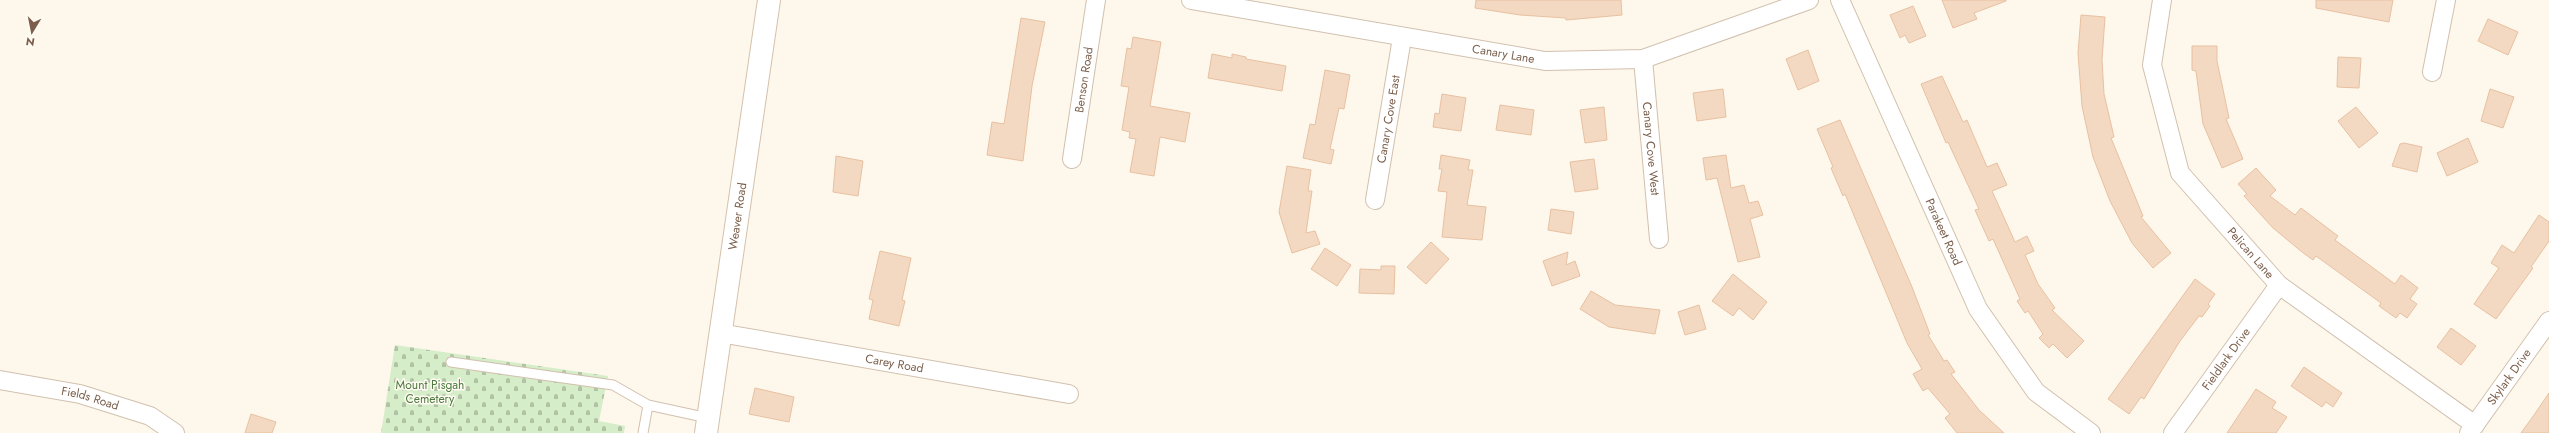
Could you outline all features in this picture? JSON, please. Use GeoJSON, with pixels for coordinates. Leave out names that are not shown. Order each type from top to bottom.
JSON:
{"type":"FeatureCollection","features":[{"type":"Feature","properties":{"kind":"main road","name":"Weaver Road"},"geometry":{"type":"LineString","coordinates":[[707,425],[769,0]]}},
{"type":"Feature","properties":{"kind":"street","name":"Benson Road"},"geometry":{"type":"LineString","coordinates":[[1072,159],[1096,0]]}},
{"type":"Feature","properties":{"kind":"street","name":"Canary Lane"},"geometry":{"type":"LineString","coordinates":[[1191,0],[1402,38],[1546,61],[1643,59],[1809,0]]}},
{"type":"Feature","properties":{"kind":"street","name":"Parakeet Road"},"geometry":{"type":"LineString","coordinates":[[1840,0],[1978,310],[2036,392],[2091,433]]}},
{"type":"Feature","properties":{"kind":"street","name":"Pelican Lane"},"geometry":{"type":"LineString","coordinates":[[2162,0],[2152,65],[2180,173],[2279,285],[2472,429]]}},
{"type":"Feature","properties":{"kind":"street"},"geometry":{"type":"LineString","coordinates":[[2432,72],[2446,0]]}},
{"type":"Feature","properties":{"kind":"street","name":"Canary Cove East"},"geometry":{"type":"LineString","coordinates":[[1375,200],[1402,38]]}},
{"type":"Feature","properties":{"kind":"street","name":"Canary Cove West"},"geometry":{"type":"LineString","coordinates":[[1643,59],[1659,239]]}},
{"type":"Feature","properties":{"kind":"street","name":"Fieldlark Drive"},"geometry":{"type":"LineString","coordinates":[[2173,433],[2279,285]]}},
{"type":"Feature","properties":{"kind":"street","name":"Skylark Drive"},"geometry":{"type":"LineString","coordinates":[[2472,429],[2549,321]]}},
{"type":"Feature","properties":{"kind":"street","name":"Carey Road"},"geometry":{"type":"LineString","coordinates":[[720,333],[1069,394]]}},
{"type":"Feature","properties":{"kind":"street","name":"Fields Road"},"geometry":{"type":"LineString","coordinates":[[0,380],[80,394],[150,416],[175,433]]}},
{"type":"Feature","properties":{"kind":"lane"},"geometry":{"type":"LineString","coordinates":[[451,362],[613,384],[648,405],[707,425]]}},
{"type":"Feature","properties":{"kind":"lane"},"geometry":{"type":"LineString","coordinates":[[643,433],[648,405]]}},
{"type":"Feature","properties":{"kind":"green space","name":"Mount Pisgah Cemetery"},"geometry":{"type":"Polygon","coordinates":[[[395,345],[608,376],[599,421],[625,426],[624,433],[381,433],[395,345]]]}},
{"type":"Feature","properties":{"kind":"building"},"geometry":{"type":"Polygon","coordinates":[[[1476,0],[1621,0],[1622,15],[1566,20],[1566,18],[1520,15],[1475,8],[1476,0]]]}},
{"type":"Feature","properties":{"kind":"building"},"geometry":{"type":"Polygon","coordinates":[[[1942,0],[2006,1],[1974,13],[1977,19],[1953,28],[1942,0]]]}},
{"type":"Feature","properties":{"kind":"building"},"geometry":{"type":"Polygon","coordinates":[[[2316,0],[2393,0],[2389,22],[2316,8],[2316,0]]]}},
{"type":"Feature","properties":{"kind":"building"},"geometry":{"type":"Polygon","coordinates":[[[1913,6],[1926,36],[1909,43],[1905,35],[1900,38],[1890,15],[1913,6]]]}},
{"type":"Feature","properties":{"kind":"building"},"geometry":{"type":"Polygon","coordinates":[[[2081,15],[2105,17],[2102,60],[2104,94],[2114,137],[2111,138],[2143,216],[2141,217],[2171,253],[2153,268],[2132,243],[2110,201],[2093,157],[2082,106],[2078,53],[2081,15]]]}},
{"type":"Feature","properties":{"kind":"building"},"geometry":{"type":"Polygon","coordinates":[[[1021,18],[1045,22],[1032,86],[1023,161],[987,155],[992,122],[1004,124],[1021,18]]]}},
{"type":"Feature","properties":{"kind":"building"},"geometry":{"type":"Polygon","coordinates":[[[2488,19],[2518,32],[2508,55],[2478,41],[2488,19]]]}},
{"type":"Feature","properties":{"kind":"building"},"geometry":{"type":"Polygon","coordinates":[[[1133,37],[1161,42],[1150,106],[1190,113],[1185,142],[1160,137],[1154,176],[1130,172],[1136,139],[1129,138],[1130,132],[1122,130],[1129,87],[1121,86],[1127,48],[1131,49],[1133,37]]]}},
{"type":"Feature","properties":{"kind":"building"},"geometry":{"type":"Polygon","coordinates":[[[2192,46],[2217,46],[2217,61],[2229,118],[2226,119],[2243,159],[2222,168],[2203,124],[2196,71],[2192,70],[2192,46]]]}},
{"type":"Feature","properties":{"kind":"building"},"geometry":{"type":"Polygon","coordinates":[[[1808,50],[1819,81],[1798,90],[1786,59],[1808,50]]]}},
{"type":"Feature","properties":{"kind":"building"},"geometry":{"type":"Polygon","coordinates":[[[1212,54],[1232,58],[1232,54],[1246,57],[1246,59],[1286,66],[1282,91],[1208,78],[1212,54]]]}},
{"type":"Feature","properties":{"kind":"building"},"geometry":{"type":"Polygon","coordinates":[[[2338,57],[2361,58],[2359,88],[2337,87],[2338,57]]]}},
{"type":"Feature","properties":{"kind":"building"},"geometry":{"type":"Polygon","coordinates":[[[1325,70],[1350,75],[1344,109],[1339,108],[1330,149],[1334,150],[1331,164],[1303,158],[1310,124],[1315,125],[1325,70]]]}},
{"type":"Feature","properties":{"kind":"building"},"geometry":{"type":"Polygon","coordinates":[[[1942,76],[1963,122],[1967,120],[1987,167],[1997,163],[2007,185],[1992,191],[2015,242],[2027,236],[2034,251],[2025,255],[2038,284],[2055,308],[2052,310],[2084,341],[2067,358],[2053,344],[2049,348],[2039,338],[2043,334],[2028,311],[2025,313],[2017,301],[2020,299],[1993,239],[1989,241],[1975,210],[1979,209],[1948,142],[1946,143],[1921,84],[1942,76]]]}},
{"type":"Feature","properties":{"kind":"building"},"geometry":{"type":"Polygon","coordinates":[[[1723,89],[1726,117],[1697,121],[1693,93],[1723,89]]]}},
{"type":"Feature","properties":{"kind":"building"},"geometry":{"type":"Polygon","coordinates":[[[2490,89],[2514,97],[2503,128],[2481,121],[2490,89]]]}},
{"type":"Feature","properties":{"kind":"building"},"geometry":{"type":"Polygon","coordinates":[[[1442,94],[1466,98],[1461,131],[1433,127],[1435,113],[1439,114],[1442,94]]]}},
{"type":"Feature","properties":{"kind":"building"},"geometry":{"type":"Polygon","coordinates":[[[1500,105],[1534,110],[1531,135],[1496,130],[1500,105]]]}},
{"type":"Feature","properties":{"kind":"building"},"geometry":{"type":"Polygon","coordinates":[[[1604,107],[1607,140],[1585,143],[1580,110],[1604,107]]]}},
{"type":"Feature","properties":{"kind":"building"},"geometry":{"type":"Polygon","coordinates":[[[2356,107],[2378,133],[2359,148],[2338,121],[2356,107]]]}},
{"type":"Feature","properties":{"kind":"building"},"geometry":{"type":"Polygon","coordinates":[[[1840,120],[1912,287],[1930,334],[1928,335],[1944,361],[1947,360],[1955,372],[1951,374],[1979,410],[2004,433],[1957,433],[1945,418],[1950,414],[1928,388],[1923,391],[1913,374],[1922,369],[1907,343],[1845,194],[1843,196],[1831,168],[1833,167],[1817,129],[1840,120]]]}},
{"type":"Feature","properties":{"kind":"building"},"geometry":{"type":"Polygon","coordinates":[[[2468,138],[2478,162],[2447,176],[2437,153],[2468,138]]]}},
{"type":"Feature","properties":{"kind":"building"},"geometry":{"type":"Polygon","coordinates":[[[2404,143],[2422,147],[2417,172],[2392,166],[2400,144],[2404,143]]]}},
{"type":"Feature","properties":{"kind":"building"},"geometry":{"type":"Polygon","coordinates":[[[1441,155],[1470,160],[1468,170],[1473,170],[1467,205],[1486,207],[1482,240],[1442,237],[1447,192],[1438,191],[1442,169],[1439,169],[1441,155]]]}},
{"type":"Feature","properties":{"kind":"building"},"geometry":{"type":"Polygon","coordinates":[[[1726,155],[1731,188],[1744,185],[1749,203],[1758,201],[1763,215],[1750,219],[1760,257],[1738,262],[1717,178],[1706,180],[1703,158],[1726,155]]]}},
{"type":"Feature","properties":{"kind":"building"},"geometry":{"type":"Polygon","coordinates":[[[836,156],[863,161],[858,196],[833,192],[836,156]]]}},
{"type":"Feature","properties":{"kind":"building"},"geometry":{"type":"Polygon","coordinates":[[[1594,159],[1598,189],[1575,192],[1570,162],[1594,159]]]}},
{"type":"Feature","properties":{"kind":"building"},"geometry":{"type":"Polygon","coordinates":[[[1287,166],[1311,170],[1308,191],[1312,191],[1306,233],[1315,231],[1320,244],[1292,253],[1279,212],[1287,166]]]}},
{"type":"Feature","properties":{"kind":"building"},"geometry":{"type":"Polygon","coordinates":[[[2256,168],[2276,190],[2270,196],[2295,215],[2301,208],[2338,236],[2335,240],[2395,284],[2401,275],[2418,288],[2410,299],[2417,304],[2407,318],[2400,313],[2396,318],[2379,306],[2381,303],[2316,256],[2313,260],[2273,228],[2244,196],[2247,194],[2238,184],[2256,168]]]}},
{"type":"Feature","properties":{"kind":"building"},"geometry":{"type":"Polygon","coordinates":[[[1551,209],[1574,212],[1571,234],[1548,230],[1551,209]]]}},
{"type":"Feature","properties":{"kind":"building"},"geometry":{"type":"Polygon","coordinates":[[[2539,215],[2549,222],[2549,241],[2531,267],[2533,268],[2496,319],[2474,304],[2499,268],[2491,263],[2502,245],[2514,253],[2539,215]]]}},
{"type":"Feature","properties":{"kind":"building"},"geometry":{"type":"Polygon","coordinates":[[[1431,242],[1449,259],[1426,284],[1407,267],[1431,242]]]}},
{"type":"Feature","properties":{"kind":"building"},"geometry":{"type":"Polygon","coordinates":[[[1325,248],[1351,265],[1337,286],[1311,269],[1325,248]]]}},
{"type":"Feature","properties":{"kind":"building"},"geometry":{"type":"Polygon","coordinates":[[[880,251],[911,258],[902,300],[905,301],[899,326],[869,319],[873,300],[869,299],[880,251]]]}},
{"type":"Feature","properties":{"kind":"building"},"geometry":{"type":"Polygon","coordinates":[[[1568,252],[1566,265],[1575,261],[1580,276],[1552,286],[1543,261],[1568,252]]]}},
{"type":"Feature","properties":{"kind":"building"},"geometry":{"type":"Polygon","coordinates":[[[1381,266],[1395,266],[1394,294],[1359,293],[1360,269],[1381,270],[1381,266]]]}},
{"type":"Feature","properties":{"kind":"building"},"geometry":{"type":"Polygon","coordinates":[[[1733,274],[1767,302],[1753,320],[1739,308],[1733,316],[1712,301],[1733,274]]]}},
{"type":"Feature","properties":{"kind":"building"},"geometry":{"type":"Polygon","coordinates":[[[2195,279],[2215,294],[2208,304],[2210,306],[2202,317],[2199,316],[2180,341],[2144,399],[2141,397],[2129,414],[2108,399],[2195,279]]]}},
{"type":"Feature","properties":{"kind":"building"},"geometry":{"type":"Polygon","coordinates":[[[1591,291],[1615,305],[1660,310],[1655,334],[1609,327],[1580,309],[1591,291]]]}},
{"type":"Feature","properties":{"kind":"building"},"geometry":{"type":"Polygon","coordinates":[[[1699,305],[1706,329],[1685,335],[1678,312],[1699,305]]]}},
{"type":"Feature","properties":{"kind":"building"},"geometry":{"type":"Polygon","coordinates":[[[2451,328],[2476,346],[2461,365],[2437,347],[2451,328]]]}},
{"type":"Feature","properties":{"kind":"building"},"geometry":{"type":"Polygon","coordinates":[[[2304,367],[2342,393],[2333,407],[2326,402],[2322,407],[2291,386],[2304,367]]]}},
{"type":"Feature","properties":{"kind":"building"},"geometry":{"type":"Polygon","coordinates":[[[755,388],[794,397],[789,422],[749,414],[755,388]]]}},
{"type":"Feature","properties":{"kind":"building"},"geometry":{"type":"Polygon","coordinates":[[[2256,389],[2276,402],[2272,408],[2287,417],[2276,433],[2227,433],[2256,389]]]}},
{"type":"Feature","properties":{"kind":"building"},"geometry":{"type":"Polygon","coordinates":[[[2549,393],[2549,433],[2521,433],[2534,415],[2549,393]]]}},
{"type":"Feature","properties":{"kind":"building"},"geometry":{"type":"Polygon","coordinates":[[[251,414],[276,422],[272,433],[245,433],[251,414]]]}}]}
